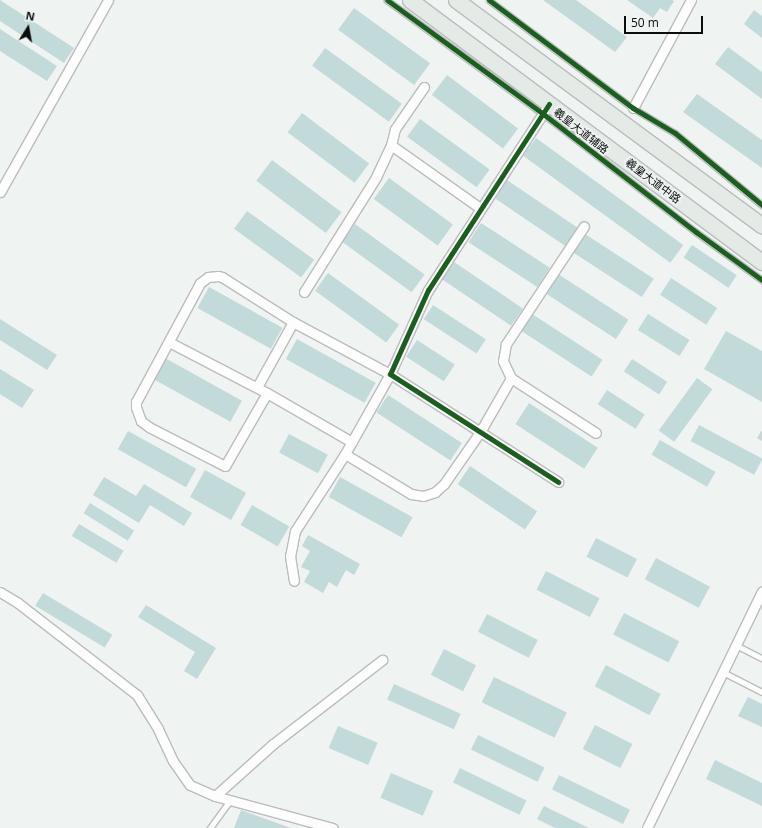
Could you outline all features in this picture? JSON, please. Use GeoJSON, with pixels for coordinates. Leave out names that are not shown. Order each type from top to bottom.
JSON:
{"type":"FeatureCollection","features":[{"type":"Feature","properties":{"kind":"main road","name":"羲皇大道中路"},"geometry":{"type":"LineString","coordinates":[[410,0],[545,108],[762,262]]}},
{"type":"Feature","properties":{"kind":"main road"},"geometry":{"type":"LineString","coordinates":[[456,0],[762,226]]}},
{"type":"Feature","properties":{"kind":"street"},"geometry":{"type":"LineString","coordinates":[[0,192],[108,0]]}},
{"type":"Feature","properties":{"kind":"street"},"geometry":{"type":"LineString","coordinates":[[634,108],[691,0]]}},
{"type":"Feature","properties":{"kind":"street"},"geometry":{"type":"LineString","coordinates":[[304,292],[376,177],[391,145],[395,129],[424,87]]}},
{"type":"Feature","properties":{"kind":"street"},"geometry":{"type":"LineString","coordinates":[[294,581],[290,556],[295,531],[345,454],[390,374],[428,290],[545,108]]}},
{"type":"Feature","properties":{"kind":"street"},"geometry":{"type":"LineString","coordinates":[[391,145],[480,208]]}},
{"type":"Feature","properties":{"kind":"street"},"geometry":{"type":"LineString","coordinates":[[584,226],[506,344],[503,361],[511,378],[596,433]]}},
{"type":"Feature","properties":{"kind":"street"},"geometry":{"type":"LineString","coordinates":[[267,393],[225,466],[149,427],[138,416],[136,402],[200,283],[208,277],[222,277],[293,322],[390,374],[558,482]]}},
{"type":"Feature","properties":{"kind":"street"},"geometry":{"type":"LineString","coordinates":[[257,387],[293,322]]}},
{"type":"Feature","properties":{"kind":"street"},"geometry":{"type":"LineString","coordinates":[[169,342],[257,387],[352,442]]}},
{"type":"Feature","properties":{"kind":"street"},"geometry":{"type":"LineString","coordinates":[[345,454],[406,492],[423,496],[435,492],[444,484],[480,432],[511,378]]}},
{"type":"Feature","properties":{"kind":"street"},"geometry":{"type":"LineString","coordinates":[[647,828],[762,591]]}},
{"type":"Feature","properties":{"kind":"street"},"geometry":{"type":"LineString","coordinates":[[0,592],[18,603],[137,695],[158,729],[173,761],[190,784],[215,796],[333,828]]}},
{"type":"Feature","properties":{"kind":"street"},"geometry":{"type":"LineString","coordinates":[[215,796],[273,744],[382,660]]}},
{"type":"Feature","properties":{"kind":"lane","name":"羲皇大道辅路"},"geometry":{"type":"LineString","coordinates":[[387,0],[545,108],[696,232],[762,280]]}},
{"type":"Feature","properties":{"kind":"lane"},"geometry":{"type":"LineString","coordinates":[[489,0],[634,108],[675,133],[762,205]]}},
{"type":"Feature","properties":{"kind":"lane"},"geometry":{"type":"LineString","coordinates":[[736,645],[762,658]]}},
{"type":"Feature","properties":{"kind":"lane"},"geometry":{"type":"LineString","coordinates":[[723,672],[762,692]]}},
{"type":"Feature","properties":{"kind":"lane"},"geometry":{"type":"LineString","coordinates":[[210,828],[230,800]]}},
{"type":"Feature","properties":{"kind":"building"},"geometry":{"type":"Polygon","coordinates":[[[0,0],[74,48],[64,63],[0,21],[0,0]]]}},
{"type":"Feature","properties":{"kind":"building"},"geometry":{"type":"Polygon","coordinates":[[[543,0],[576,0],[627,37],[615,52],[543,0]]]}},
{"type":"Feature","properties":{"kind":"building"},"geometry":{"type":"Polygon","coordinates":[[[627,0],[674,1],[667,12],[660,8],[653,18],[627,0]]]}},
{"type":"Feature","properties":{"kind":"building"},"geometry":{"type":"Polygon","coordinates":[[[354,8],[430,63],[414,85],[338,30],[354,8]]]}},
{"type":"Feature","properties":{"kind":"building"},"geometry":{"type":"Polygon","coordinates":[[[754,10],[762,16],[762,38],[744,24],[754,10]]]}},
{"type":"Feature","properties":{"kind":"building"},"geometry":{"type":"Polygon","coordinates":[[[0,29],[57,66],[47,81],[0,51],[0,29]]]}},
{"type":"Feature","properties":{"kind":"building"},"geometry":{"type":"Polygon","coordinates":[[[728,47],[762,72],[762,99],[715,64],[728,47]]]}},
{"type":"Feature","properties":{"kind":"building"},"geometry":{"type":"Polygon","coordinates":[[[325,48],[402,104],[389,122],[312,66],[325,48]]]}},
{"type":"Feature","properties":{"kind":"building"},"geometry":{"type":"Polygon","coordinates":[[[447,75],[518,129],[503,149],[432,95],[447,75]]]}},
{"type":"Feature","properties":{"kind":"building"},"geometry":{"type":"Polygon","coordinates":[[[697,94],[762,140],[762,168],[683,112],[697,94]]]}},
{"type":"Feature","properties":{"kind":"building"},"geometry":{"type":"Polygon","coordinates":[[[302,113],[369,164],[355,183],[288,132],[302,113]]]}},
{"type":"Feature","properties":{"kind":"building"},"geometry":{"type":"Polygon","coordinates":[[[420,119],[490,170],[477,187],[407,137],[420,119]]]}},
{"type":"Feature","properties":{"kind":"building"},"geometry":{"type":"Polygon","coordinates":[[[536,138],[683,245],[670,263],[523,156],[536,138]]]}},
{"type":"Feature","properties":{"kind":"building"},"geometry":{"type":"Polygon","coordinates":[[[272,160],[341,212],[326,233],[256,181],[272,160]]]}},
{"type":"Feature","properties":{"kind":"building"},"geometry":{"type":"Polygon","coordinates":[[[389,178],[453,224],[438,245],[374,199],[389,178]]]}},
{"type":"Feature","properties":{"kind":"building"},"geometry":{"type":"Polygon","coordinates":[[[507,180],[579,229],[567,247],[495,198],[507,180]]]}},
{"type":"Feature","properties":{"kind":"building"},"geometry":{"type":"Polygon","coordinates":[[[247,211],[314,260],[301,278],[234,229],[247,211]]]}},
{"type":"Feature","properties":{"kind":"building"},"geometry":{"type":"Polygon","coordinates":[[[481,223],[550,268],[537,287],[468,242],[481,223]]]}},
{"type":"Feature","properties":{"kind":"building"},"geometry":{"type":"Polygon","coordinates":[[[355,224],[425,275],[412,292],[342,242],[355,224]]]}},
{"type":"Feature","properties":{"kind":"building"},"geometry":{"type":"Polygon","coordinates":[[[585,234],[654,279],[642,297],[573,252],[585,234]]]}},
{"type":"Feature","properties":{"kind":"building"},"geometry":{"type":"Polygon","coordinates":[[[692,245],[737,275],[728,288],[684,257],[692,245]]]}},
{"type":"Feature","properties":{"kind":"building"},"geometry":{"type":"Polygon","coordinates":[[[454,262],[523,308],[511,326],[442,279],[454,262]]]}},
{"type":"Feature","properties":{"kind":"building"},"geometry":{"type":"Polygon","coordinates":[[[328,273],[399,325],[386,343],[315,291],[328,273]]]}},
{"type":"Feature","properties":{"kind":"building"},"geometry":{"type":"Polygon","coordinates":[[[558,274],[628,320],[616,339],[545,293],[558,274]]]}},
{"type":"Feature","properties":{"kind":"building"},"geometry":{"type":"Polygon","coordinates":[[[671,278],[717,308],[706,325],[660,295],[671,278]]]}},
{"type":"Feature","properties":{"kind":"building"},"geometry":{"type":"Polygon","coordinates":[[[209,287],[282,328],[271,349],[197,308],[209,287]]]}},
{"type":"Feature","properties":{"kind":"building"},"geometry":{"type":"Polygon","coordinates":[[[433,305],[486,339],[477,354],[424,319],[433,305]]]}},
{"type":"Feature","properties":{"kind":"building"},"geometry":{"type":"Polygon","coordinates":[[[532,314],[602,360],[592,377],[521,331],[532,314]]]}},
{"type":"Feature","properties":{"kind":"building"},"geometry":{"type":"Polygon","coordinates":[[[648,314],[690,340],[679,356],[638,330],[648,314]]]}},
{"type":"Feature","properties":{"kind":"building"},"geometry":{"type":"Polygon","coordinates":[[[0,319],[57,355],[47,370],[0,340],[0,319]]]}},
{"type":"Feature","properties":{"kind":"building"},"geometry":{"type":"Polygon","coordinates":[[[726,331],[762,351],[762,402],[704,369],[726,331]]]}},
{"type":"Feature","properties":{"kind":"building"},"geometry":{"type":"Polygon","coordinates":[[[297,339],[376,383],[365,403],[286,359],[297,339]]]}},
{"type":"Feature","properties":{"kind":"building"},"geometry":{"type":"Polygon","coordinates":[[[417,340],[455,365],[444,381],[406,357],[417,340]]]}},
{"type":"Feature","properties":{"kind":"building"},"geometry":{"type":"Polygon","coordinates":[[[165,358],[242,401],[230,422],[153,379],[165,358]]]}},
{"type":"Feature","properties":{"kind":"building"},"geometry":{"type":"Polygon","coordinates":[[[632,359],[667,382],[659,394],[624,372],[632,359]]]}},
{"type":"Feature","properties":{"kind":"building"},"geometry":{"type":"Polygon","coordinates":[[[0,369],[34,390],[22,408],[0,394],[0,369]]]}},
{"type":"Feature","properties":{"kind":"building"},"geometry":{"type":"Polygon","coordinates":[[[697,378],[712,389],[674,442],[659,431],[697,378]]]}},
{"type":"Feature","properties":{"kind":"building"},"geometry":{"type":"Polygon","coordinates":[[[607,390],[645,415],[635,429],[598,404],[607,390]]]}},
{"type":"Feature","properties":{"kind":"building"},"geometry":{"type":"Polygon","coordinates":[[[388,395],[462,443],[450,461],[377,413],[388,395]]]}},
{"type":"Feature","properties":{"kind":"building"},"geometry":{"type":"Polygon","coordinates":[[[529,403],[598,448],[584,469],[515,424],[529,403]]]}},
{"type":"Feature","properties":{"kind":"building"},"geometry":{"type":"Polygon","coordinates":[[[699,425],[762,458],[754,475],[691,441],[699,425]]]}},
{"type":"Feature","properties":{"kind":"building"},"geometry":{"type":"Polygon","coordinates":[[[762,430],[762,441],[757,438],[762,430]]]}},
{"type":"Feature","properties":{"kind":"building"},"geometry":{"type":"Polygon","coordinates":[[[128,431],[196,469],[186,487],[118,449],[128,431]]]}},
{"type":"Feature","properties":{"kind":"building"},"geometry":{"type":"Polygon","coordinates":[[[289,434],[328,455],[318,473],[279,453],[289,434]]]}},
{"type":"Feature","properties":{"kind":"building"},"geometry":{"type":"Polygon","coordinates":[[[660,440],[715,472],[707,487],[652,455],[660,440]]]}},
{"type":"Feature","properties":{"kind":"building"},"geometry":{"type":"Polygon","coordinates":[[[470,466],[537,511],[525,530],[458,484],[470,466]]]}},
{"type":"Feature","properties":{"kind":"building"},"geometry":{"type":"Polygon","coordinates":[[[205,470],[246,493],[231,520],[190,497],[205,470]]]}},
{"type":"Feature","properties":{"kind":"building"},"geometry":{"type":"Polygon","coordinates":[[[104,477],[136,496],[144,484],[192,513],[184,526],[150,505],[139,523],[93,495],[104,477]]]}},
{"type":"Feature","properties":{"kind":"building"},"geometry":{"type":"Polygon","coordinates":[[[340,477],[413,517],[401,537],[329,497],[340,477]]]}},
{"type":"Feature","properties":{"kind":"building"},"geometry":{"type":"Polygon","coordinates":[[[90,503],[134,531],[128,541],[84,513],[90,503]]]}},
{"type":"Feature","properties":{"kind":"building"},"geometry":{"type":"Polygon","coordinates":[[[252,505],[289,526],[278,546],[241,525],[252,505]]]}},
{"type":"Feature","properties":{"kind":"building"},"geometry":{"type":"Polygon","coordinates":[[[79,524],[124,551],[116,563],[72,536],[79,524]]]}},
{"type":"Feature","properties":{"kind":"building"},"geometry":{"type":"Polygon","coordinates":[[[308,535],[360,564],[354,575],[346,570],[337,587],[329,582],[323,593],[304,582],[310,571],[301,567],[310,551],[302,546],[308,535]]]}},
{"type":"Feature","properties":{"kind":"building"},"geometry":{"type":"Polygon","coordinates":[[[596,538],[637,559],[627,578],[586,557],[596,538]]]}},
{"type":"Feature","properties":{"kind":"building"},"geometry":{"type":"Polygon","coordinates":[[[656,558],[710,587],[699,608],[645,579],[656,558]]]}},
{"type":"Feature","properties":{"kind":"building"},"geometry":{"type":"Polygon","coordinates":[[[546,571],[599,598],[590,617],[536,590],[546,571]]]}},
{"type":"Feature","properties":{"kind":"building"},"geometry":{"type":"Polygon","coordinates":[[[43,593],[112,635],[105,648],[35,606],[43,593]]]}},
{"type":"Feature","properties":{"kind":"building"},"geometry":{"type":"Polygon","coordinates":[[[146,605],[216,648],[197,679],[184,671],[195,652],[138,617],[146,605]]]}},
{"type":"Feature","properties":{"kind":"building"},"geometry":{"type":"Polygon","coordinates":[[[624,613],[679,641],[668,663],[613,634],[624,613]]]}},
{"type":"Feature","properties":{"kind":"building"},"geometry":{"type":"Polygon","coordinates":[[[487,614],[538,640],[529,658],[478,632],[487,614]]]}},
{"type":"Feature","properties":{"kind":"building"},"geometry":{"type":"Polygon","coordinates":[[[444,649],[476,665],[463,691],[431,675],[444,649]]]}},
{"type":"Feature","properties":{"kind":"building"},"geometry":{"type":"Polygon","coordinates":[[[606,665],[661,694],[649,715],[595,686],[606,665]]]}},
{"type":"Feature","properties":{"kind":"building"},"geometry":{"type":"Polygon","coordinates":[[[494,677],[567,713],[555,738],[482,702],[494,677]]]}},
{"type":"Feature","properties":{"kind":"building"},"geometry":{"type":"Polygon","coordinates":[[[394,684],[461,714],[454,729],[387,700],[394,684]]]}},
{"type":"Feature","properties":{"kind":"building"},"geometry":{"type":"Polygon","coordinates":[[[748,697],[762,704],[762,727],[738,716],[748,697]]]}},
{"type":"Feature","properties":{"kind":"building"},"geometry":{"type":"Polygon","coordinates":[[[595,725],[632,744],[620,768],[583,749],[595,725]]]}},
{"type":"Feature","properties":{"kind":"building"},"geometry":{"type":"Polygon","coordinates":[[[338,726],[378,743],[368,765],[329,748],[338,726]]]}},
{"type":"Feature","properties":{"kind":"building"},"geometry":{"type":"Polygon","coordinates":[[[478,735],[545,767],[537,782],[471,749],[478,735]]]}},
{"type":"Feature","properties":{"kind":"building"},"geometry":{"type":"Polygon","coordinates":[[[715,760],[762,783],[762,806],[706,779],[715,760]]]}},
{"type":"Feature","properties":{"kind":"building"},"geometry":{"type":"Polygon","coordinates":[[[460,768],[527,800],[519,815],[453,782],[460,768]]]}},
{"type":"Feature","properties":{"kind":"building"},"geometry":{"type":"Polygon","coordinates":[[[391,773],[433,791],[423,816],[380,798],[391,773]]]}},
{"type":"Feature","properties":{"kind":"building"},"geometry":{"type":"Polygon","coordinates":[[[559,775],[630,810],[623,824],[552,789],[559,775]]]}},
{"type":"Feature","properties":{"kind":"building"},"geometry":{"type":"Polygon","coordinates":[[[544,806],[589,828],[555,828],[537,819],[544,806]]]}},
{"type":"Feature","properties":{"kind":"building"},"geometry":{"type":"Polygon","coordinates":[[[241,810],[291,828],[234,828],[241,810]]]}},
{"type":"Feature","properties":{"kind":"cycle path"},"geometry":{"type":"LineString","coordinates":[[387,0],[542,113],[696,232],[762,280]]}},
{"type":"Feature","properties":{"kind":"cycle path"},"geometry":{"type":"LineString","coordinates":[[489,0],[633,108],[675,133],[762,205]]}},
{"type":"Feature","properties":{"kind":"cycle path"},"geometry":{"type":"LineString","coordinates":[[549,104],[428,290],[390,374],[558,482]]}}]}
